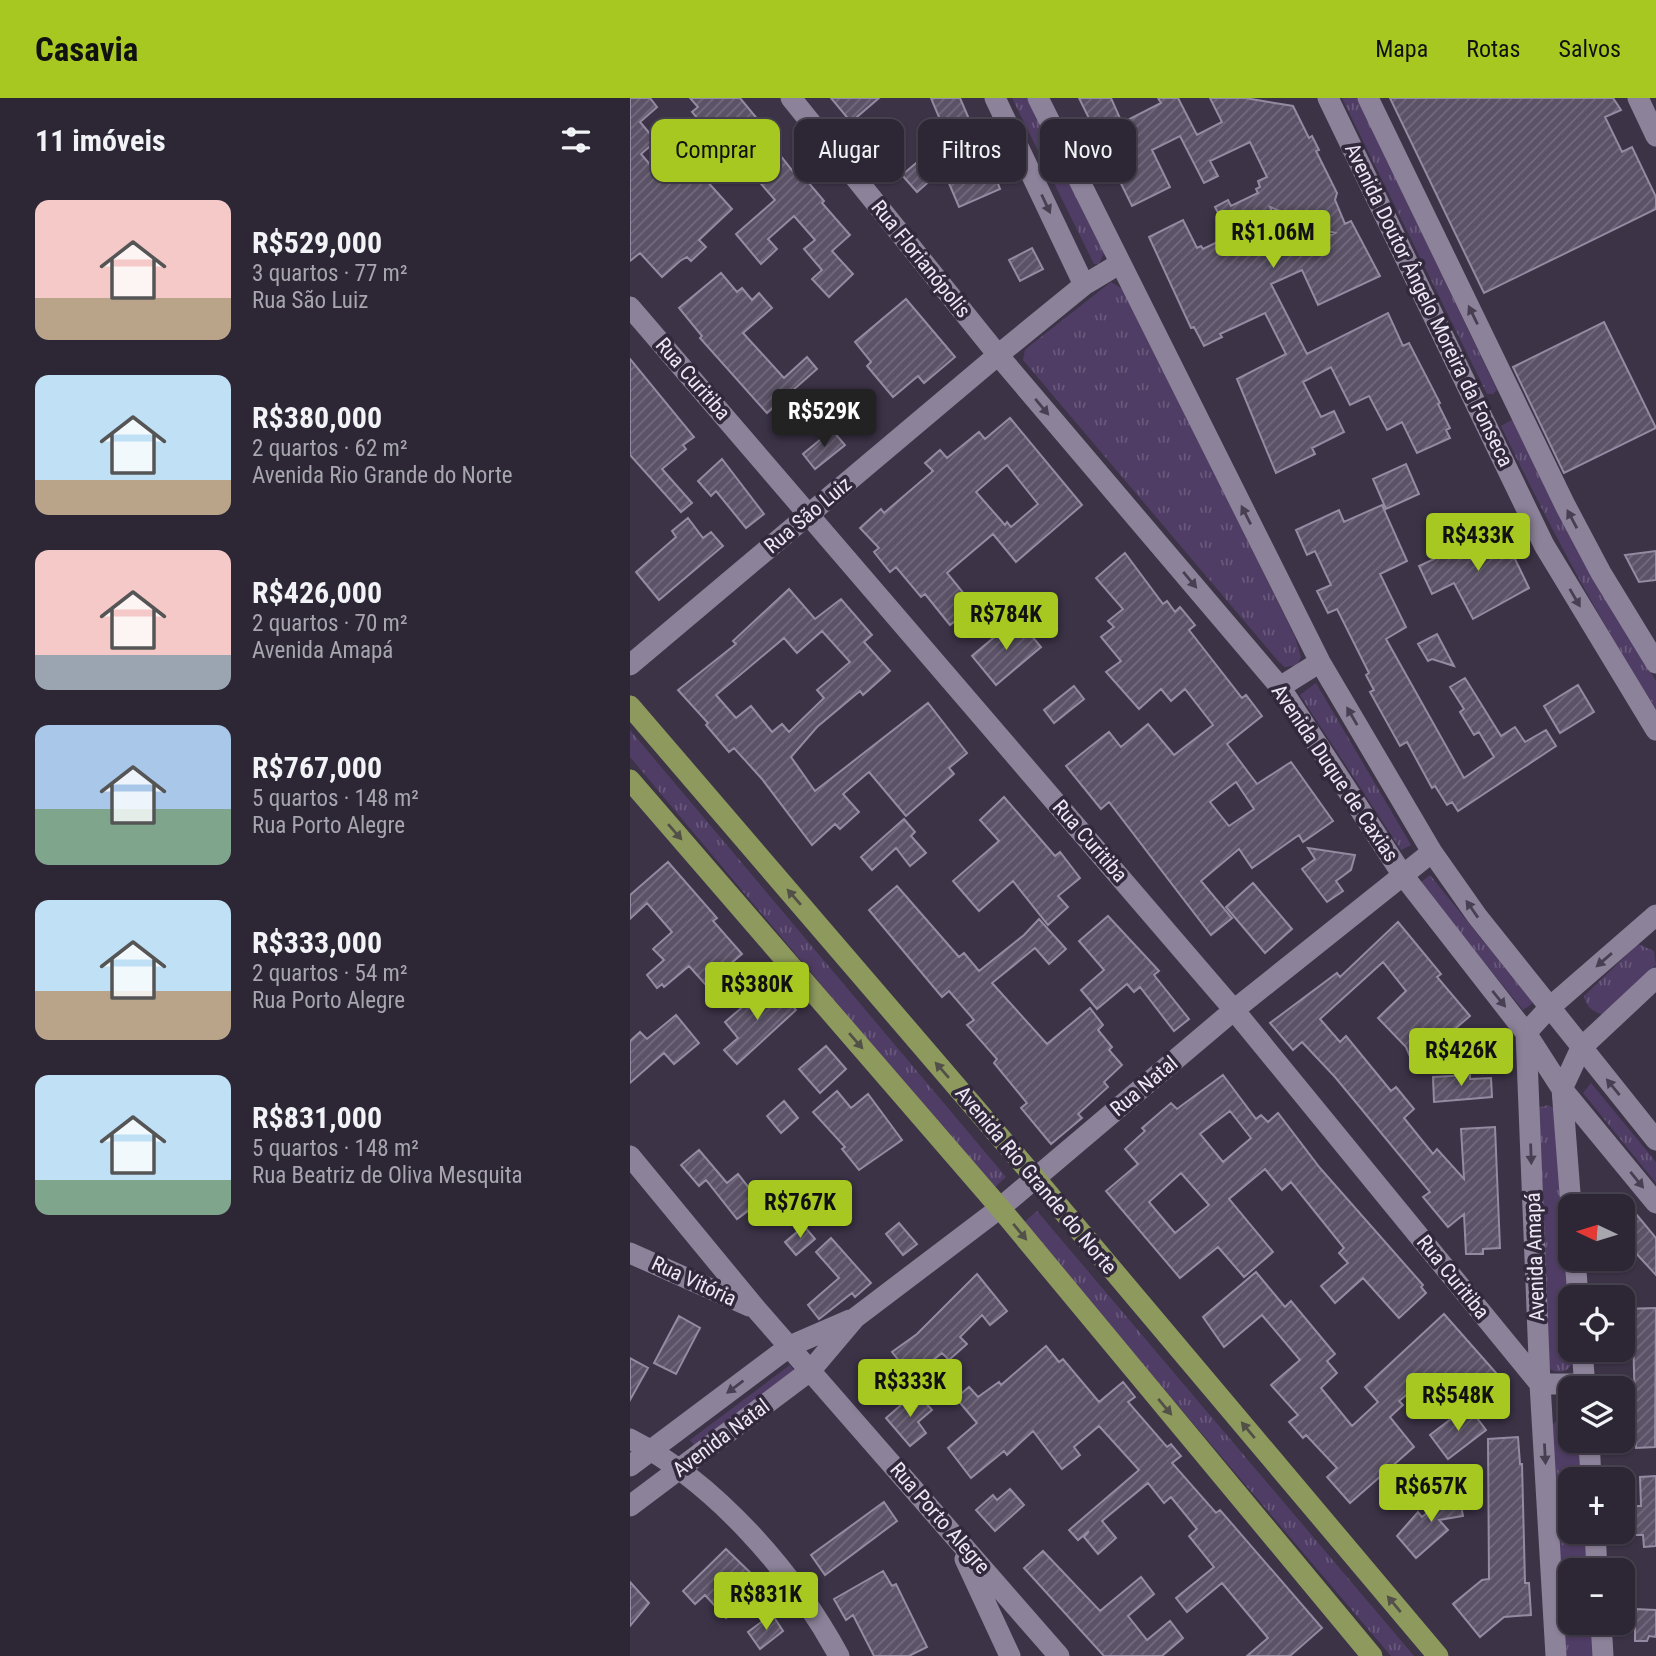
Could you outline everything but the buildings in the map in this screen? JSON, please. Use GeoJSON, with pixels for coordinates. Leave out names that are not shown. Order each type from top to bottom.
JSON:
{"type":"FeatureCollection","features":[{"type":"Feature","properties":{"kind":"main road","name":"Avenida Rio Grande do Norte"},"geometry":{"type":"LineString","coordinates":[[630,706],[1036,1179],[1438,1656]]}},
{"type":"Feature","properties":{"kind":"main road"},"geometry":{"type":"LineString","coordinates":[[630,780],[1000,1208],[1372,1656]]}},
{"type":"Feature","properties":{"kind":"street","name":"Rua Florianópolis"},"geometry":{"type":"LineString","coordinates":[[791,98],[998,355]]}},
{"type":"Feature","properties":{"kind":"street"},"geometry":{"type":"LineString","coordinates":[[995,98],[1084,285],[1119,264]]}},
{"type":"Feature","properties":{"kind":"street","name":"Avenida Duque de Caxias"},"geometry":{"type":"LineString","coordinates":[[1038,98],[1320,662],[1432,852],[1477,916],[1656,1140]]}},
{"type":"Feature","properties":{"kind":"street","name":"Avenida Doutor Ângelo Moreira da Fonseca"},"geometry":{"type":"LineString","coordinates":[[1328,98],[1544,545],[1656,730]]}},
{"type":"Feature","properties":{"kind":"street","name":"Avenida Doutor Ângelo Moreira da Fonseca"},"geometry":{"type":"LineString","coordinates":[[1368,98],[1601,573],[1656,663]]}},
{"type":"Feature","properties":{"kind":"street"},"geometry":{"type":"LineString","coordinates":[[1638,98],[1656,136]]}},
{"type":"Feature","properties":{"kind":"street","name":"Rua São Luiz"},"geometry":{"type":"LineString","coordinates":[[630,665],[1084,285]]}},
{"type":"Feature","properties":{"kind":"street","name":"Rua Curitiba"},"geometry":{"type":"LineString","coordinates":[[630,307],[1234,1010],[1540,1384]]}},
{"type":"Feature","properties":{"kind":"street","name":"Avenida Duque de Caxias"},"geometry":{"type":"LineString","coordinates":[[998,355],[1280,687],[1402,874],[1527,1033],[1562,1089],[1656,1203]]}},
{"type":"Feature","properties":{"kind":"street"},"geometry":{"type":"LineString","coordinates":[[1483,416],[1515,402]]}},
{"type":"Feature","properties":{"kind":"street"},"geometry":{"type":"LineString","coordinates":[[1280,687],[1320,662]]}},
{"type":"Feature","properties":{"kind":"street","name":"Rua Natal"},"geometry":{"type":"LineString","coordinates":[[811,1370],[855,1318],[1036,1179],[1234,1010],[1432,852]]}},
{"type":"Feature","properties":{"kind":"street"},"geometry":{"type":"LineString","coordinates":[[1527,1033],[1549,1008],[1652,926]]}},
{"type":"Feature","properties":{"kind":"street","name":"Avenida Amapá"},"geometry":{"type":"LineString","coordinates":[[1570,1194],[1562,1089],[1581,1048],[1656,978]]}},
{"type":"Feature","properties":{"kind":"street","name":"Avenida Amapá"},"geometry":{"type":"LineString","coordinates":[[1527,1033],[1540,1384],[1556,1656]]}},
{"type":"Feature","properties":{"kind":"street","name":"Rua Porto Alegre"},"geometry":{"type":"LineString","coordinates":[[630,1156],[757,1310],[1059,1656]]}},
{"type":"Feature","properties":{"kind":"street","name":"Rua Vitória"},"geometry":{"type":"LineString","coordinates":[[630,1253],[757,1310]]}},
{"type":"Feature","properties":{"kind":"street","name":"Rua Natal"},"geometry":{"type":"LineString","coordinates":[[790,1346],[855,1318]]}},
{"type":"Feature","properties":{"kind":"street","name":"Avenida Natal"},"geometry":{"type":"LineString","coordinates":[[630,1466],[790,1346]]}},
{"type":"Feature","properties":{"kind":"street","name":"Avenida Natal"},"geometry":{"type":"LineString","coordinates":[[630,1506],[811,1370]]}},
{"type":"Feature","properties":{"kind":"street"},"geometry":{"type":"LineString","coordinates":[[1540,1384],[1558,1385]]}},
{"type":"Feature","properties":{"kind":"street"},"geometry":{"type":"LineString","coordinates":[[630,1439],[680,1470],[750,1534],[806,1602],[839,1656]]}},
{"type":"Feature","properties":{"kind":"street"},"geometry":{"type":"LineString","coordinates":[[953,1534],[1010,1656]]}},
{"type":"Feature","properties":{"kind":"street"},"geometry":{"type":"LineString","coordinates":[[1602,1635],[1603,1656]]}},
{"type":"Feature","properties":{"kind":"green space"},"geometry":{"type":"Polygon","coordinates":[[[1012,98],[1027,98],[1040,124],[1040,155],[1026,126],[1026,119],[1022,119],[1012,98]]]}},
{"type":"Feature","properties":{"kind":"green space"},"geometry":{"type":"Polygon","coordinates":[[[1342,98],[1357,98],[1497,390],[1493,394],[1487,394],[1342,98]]]}},
{"type":"Feature","properties":{"kind":"green space"},"geometry":{"type":"Polygon","coordinates":[[[1053,182],[1069,182],[1104,253],[1099,264],[1094,264],[1053,182]]]}},
{"type":"Feature","properties":{"kind":"green space"},"geometry":{"type":"Polygon","coordinates":[[[1111,282],[1124,290],[1295,637],[1301,657],[1297,665],[1285,667],[1279,662],[1023,360],[1025,350],[1111,282]]]}},
{"type":"Feature","properties":{"kind":"green space"},"geometry":{"type":"Polygon","coordinates":[[[1515,418],[1611,607],[1656,681],[1656,709],[1574,570],[1501,426],[1515,418]]]}},
{"type":"Feature","properties":{"kind":"green space"},"geometry":{"type":"Polygon","coordinates":[[[1316,683],[1411,845],[1401,850],[1300,695],[1316,683]]]}},
{"type":"Feature","properties":{"kind":"green space"},"geometry":{"type":"Polygon","coordinates":[[[630,730],[1006,1177],[993,1189],[630,757],[630,730]]]}},
{"type":"Feature","properties":{"kind":"green space"},"geometry":{"type":"Polygon","coordinates":[[[1430,875],[1533,1003],[1523,1010],[1420,883],[1430,875]]]}},
{"type":"Feature","properties":{"kind":"green space"},"geometry":{"type":"Polygon","coordinates":[[[1638,944],[1654,951],[1656,965],[1604,1015],[1593,1011],[1584,996],[1638,944]]]}},
{"type":"Feature","properties":{"kind":"green space"},"geometry":{"type":"Polygon","coordinates":[[[1591,1083],[1656,1162],[1656,1183],[1583,1093],[1591,1083]]]}},
{"type":"Feature","properties":{"kind":"green space"},"geometry":{"type":"Polygon","coordinates":[[[1548,1105],[1559,1111],[1564,1194],[1558,1194],[1558,1271],[1569,1271],[1570,1285],[1558,1285],[1558,1362],[1573,1362],[1567,1369],[1558,1372],[1547,1367],[1537,1108],[1548,1105]]]}},
{"type":"Feature","properties":{"kind":"green space"},"geometry":{"type":"Polygon","coordinates":[[[1037,1211],[1414,1656],[1391,1656],[1023,1223],[1037,1211]]]}},
{"type":"Feature","properties":{"kind":"green space"},"geometry":{"type":"Polygon","coordinates":[[[790,1365],[796,1374],[698,1450],[690,1440],[790,1365]]]}},
{"type":"Feature","properties":{"kind":"green space"},"geometry":{"type":"Polygon","coordinates":[[[1558,1420],[1558,1453],[1583,1453],[1583,1467],[1558,1467],[1558,1540],[1552,1425],[1558,1420]]]}},
{"type":"Feature","properties":{"kind":"green space"},"geometry":{"type":"Polygon","coordinates":[[[1558,1544],[1588,1544],[1589,1558],[1559,1558],[1558,1544]]]}},
{"type":"Feature","properties":{"kind":"green space"},"geometry":{"type":"Polygon","coordinates":[[[1563,1635],[1594,1635],[1595,1656],[1564,1656],[1563,1635]]]}}]}
